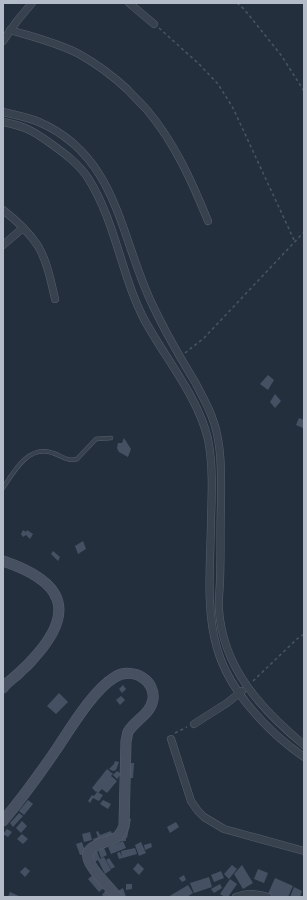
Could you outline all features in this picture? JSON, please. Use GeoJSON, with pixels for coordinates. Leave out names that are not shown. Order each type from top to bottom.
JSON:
{"type":"FeatureCollection","features":[{"type":"Feature","properties":{"kind":"main road"},"geometry":{"type":"LineString","coordinates":[[3,561],[28,571],[45,582],[57,598],[60,614],[54,629],[33,658],[3,688]]}},
{"type":"Feature","properties":{"kind":"main road"},"geometry":{"type":"LineString","coordinates":[[3,821],[25,794],[78,717],[95,696],[114,677],[122,673],[133,674],[144,678],[152,690],[153,699],[147,713],[128,733],[126,741],[124,826],[117,837],[91,848],[88,854],[90,864],[116,897]]}},
{"type":"Feature","properties":{"kind":"street"},"geometry":{"type":"LineString","coordinates":[[3,42],[10,30],[32,3]]}},
{"type":"Feature","properties":{"kind":"street"},"geometry":{"type":"LineString","coordinates":[[128,3],[154,24]]}},
{"type":"Feature","properties":{"kind":"street"},"geometry":{"type":"LineString","coordinates":[[10,30],[45,40],[78,54],[103,68],[147,109],[168,138],[194,188],[208,221]]}},
{"type":"Feature","properties":{"kind":"street"},"geometry":{"type":"LineString","coordinates":[[3,112],[39,122],[56,131],[82,152],[95,167],[106,184],[118,212],[151,302],[213,418],[219,444],[221,474],[219,608],[223,632],[231,660],[239,676],[267,711],[304,745]]}},
{"type":"Feature","properties":{"kind":"street"},"geometry":{"type":"LineString","coordinates":[[3,122],[21,125],[38,134],[63,152],[87,177],[96,192],[111,229],[136,300],[145,320],[200,414],[208,441],[212,475],[210,611],[217,648],[223,665],[239,693],[274,734],[304,757]]}},
{"type":"Feature","properties":{"kind":"street"},"geometry":{"type":"LineString","coordinates":[[3,210],[23,228],[38,247],[43,257],[55,299]]}},
{"type":"Feature","properties":{"kind":"street"},"geometry":{"type":"LineString","coordinates":[[3,245],[23,228]]}},
{"type":"Feature","properties":{"kind":"street"},"geometry":{"type":"LineString","coordinates":[[171,364],[181,356]]}},
{"type":"Feature","properties":{"kind":"street"},"geometry":{"type":"LineString","coordinates":[[212,475],[221,474]]}},
{"type":"Feature","properties":{"kind":"street"},"geometry":{"type":"LineString","coordinates":[[210,581],[220,580]]}},
{"type":"Feature","properties":{"kind":"street"},"geometry":{"type":"LineString","coordinates":[[194,724],[247,687]]}},
{"type":"Feature","properties":{"kind":"street"},"geometry":{"type":"LineString","coordinates":[[171,739],[191,801],[204,817],[224,829],[304,850]]}},
{"type":"Feature","properties":{"kind":"street"},"geometry":{"type":"LineString","coordinates":[[236,897],[248,894],[259,894],[268,897]]}},
{"type":"Feature","properties":{"kind":"lane"},"geometry":{"type":"LineString","coordinates":[[3,488],[14,470],[22,461],[37,452],[46,451],[69,460],[74,460],[77,459],[96,439],[111,438]]}},
{"type":"Feature","properties":{"kind":"path"},"geometry":{"type":"LineString","coordinates":[[237,3],[244,9],[281,55],[304,91]]}},
{"type":"Feature","properties":{"kind":"path"},"geometry":{"type":"LineString","coordinates":[[154,24],[199,64],[218,84],[233,108],[295,242]]}},
{"type":"Feature","properties":{"kind":"path"},"geometry":{"type":"LineString","coordinates":[[181,356],[204,338],[304,232]]}},
{"type":"Feature","properties":{"kind":"path"},"geometry":{"type":"LineString","coordinates":[[247,687],[304,634]]}},
{"type":"Feature","properties":{"kind":"path"},"geometry":{"type":"LineString","coordinates":[[171,739],[173,734],[177,731],[194,724]]}},
{"type":"Feature","properties":{"kind":"building"},"geometry":{"type":"Polygon","coordinates":[[[268,375],[274,380],[268,390],[260,384],[268,375]]]}},
{"type":"Feature","properties":{"kind":"building"},"geometry":{"type":"Polygon","coordinates":[[[275,394],[281,401],[275,408],[270,402],[275,394]]]}},
{"type":"Feature","properties":{"kind":"building"},"geometry":{"type":"Polygon","coordinates":[[[299,418],[304,420],[303,428],[296,425],[299,418]]]}},
{"type":"Feature","properties":{"kind":"building"},"geometry":{"type":"Polygon","coordinates":[[[124,438],[131,449],[128,457],[119,452],[117,448],[118,443],[122,443],[124,438]]]}},
{"type":"Feature","properties":{"kind":"building"},"geometry":{"type":"Polygon","coordinates":[[[23,530],[26,532],[27,530],[33,534],[30,539],[26,535],[23,537],[21,534],[23,530]]]}},
{"type":"Feature","properties":{"kind":"building"},"geometry":{"type":"Polygon","coordinates":[[[83,541],[86,549],[78,554],[75,546],[83,541]]]}},
{"type":"Feature","properties":{"kind":"building"},"geometry":{"type":"Polygon","coordinates":[[[53,551],[60,557],[58,561],[51,554],[53,551]]]}},
{"type":"Feature","properties":{"kind":"building"},"geometry":{"type":"Polygon","coordinates":[[[123,685],[126,689],[122,693],[119,689],[123,685]]]}},
{"type":"Feature","properties":{"kind":"building"},"geometry":{"type":"Polygon","coordinates":[[[59,693],[68,702],[56,714],[47,706],[59,693]]]}},
{"type":"Feature","properties":{"kind":"building"},"geometry":{"type":"Polygon","coordinates":[[[121,696],[125,700],[120,705],[116,700],[121,696]]]}},
{"type":"Feature","properties":{"kind":"building"},"geometry":{"type":"Polygon","coordinates":[[[115,761],[119,762],[116,770],[113,771],[109,769],[115,761]]]}},
{"type":"Feature","properties":{"kind":"building"},"geometry":{"type":"Polygon","coordinates":[[[129,763],[134,763],[133,778],[129,778],[129,763]]]}},
{"type":"Feature","properties":{"kind":"building"},"geometry":{"type":"Polygon","coordinates":[[[107,769],[113,774],[111,776],[117,781],[107,793],[102,789],[98,793],[92,788],[107,769]]]}},
{"type":"Feature","properties":{"kind":"building"},"geometry":{"type":"Polygon","coordinates":[[[117,771],[121,774],[117,779],[113,775],[117,771]]]}},
{"type":"Feature","properties":{"kind":"building"},"geometry":{"type":"Polygon","coordinates":[[[97,792],[103,795],[99,801],[93,798],[90,803],[88,801],[92,795],[94,796],[97,792]]]}},
{"type":"Feature","properties":{"kind":"building"},"geometry":{"type":"Polygon","coordinates":[[[28,800],[33,804],[24,815],[19,811],[28,800]]]}},
{"type":"Feature","properties":{"kind":"building"},"geometry":{"type":"Polygon","coordinates":[[[103,800],[111,804],[108,809],[100,804],[103,800]]]}},
{"type":"Feature","properties":{"kind":"building"},"geometry":{"type":"Polygon","coordinates":[[[19,813],[23,816],[13,827],[10,823],[19,813]]]}},
{"type":"Feature","properties":{"kind":"building"},"geometry":{"type":"Polygon","coordinates":[[[125,818],[131,819],[126,841],[119,841],[108,846],[107,842],[118,837],[125,818]]]}},
{"type":"Feature","properties":{"kind":"building"},"geometry":{"type":"Polygon","coordinates":[[[22,821],[27,826],[21,833],[16,828],[22,821]]]}},
{"type":"Feature","properties":{"kind":"building"},"geometry":{"type":"Polygon","coordinates":[[[176,822],[179,827],[170,833],[167,827],[176,822]]]}},
{"type":"Feature","properties":{"kind":"building"},"geometry":{"type":"Polygon","coordinates":[[[7,829],[12,832],[8,837],[3,834],[7,829]]]}},
{"type":"Feature","properties":{"kind":"building"},"geometry":{"type":"Polygon","coordinates":[[[98,831],[100,835],[111,831],[112,834],[95,844],[93,839],[98,837],[96,832],[98,831]]]}},
{"type":"Feature","properties":{"kind":"building"},"geometry":{"type":"Polygon","coordinates":[[[90,832],[92,840],[84,842],[82,834],[90,832]]]}},
{"type":"Feature","properties":{"kind":"building"},"geometry":{"type":"Polygon","coordinates":[[[22,834],[28,839],[23,844],[17,839],[22,834]]]}},
{"type":"Feature","properties":{"kind":"building"},"geometry":{"type":"Polygon","coordinates":[[[123,841],[126,848],[111,854],[108,847],[123,841]]]}},
{"type":"Feature","properties":{"kind":"building"},"geometry":{"type":"Polygon","coordinates":[[[82,842],[86,854],[80,855],[76,844],[82,842]]]}},
{"type":"Feature","properties":{"kind":"building"},"geometry":{"type":"Polygon","coordinates":[[[141,842],[146,853],[139,856],[135,845],[141,842]]]}},
{"type":"Feature","properties":{"kind":"building"},"geometry":{"type":"Polygon","coordinates":[[[151,843],[152,847],[145,850],[144,845],[151,843]]]}},
{"type":"Feature","properties":{"kind":"building"},"geometry":{"type":"Polygon","coordinates":[[[103,845],[107,855],[101,858],[97,847],[103,845]]]}},
{"type":"Feature","properties":{"kind":"building"},"geometry":{"type":"Polygon","coordinates":[[[96,848],[100,859],[104,857],[111,870],[105,874],[98,860],[95,862],[92,856],[96,848]]]}},
{"type":"Feature","properties":{"kind":"building"},"geometry":{"type":"Polygon","coordinates":[[[135,848],[137,854],[119,859],[117,853],[120,852],[122,857],[121,851],[135,848]]]}},
{"type":"Feature","properties":{"kind":"building"},"geometry":{"type":"Polygon","coordinates":[[[109,858],[115,867],[111,869],[106,860],[109,858]]]}},
{"type":"Feature","properties":{"kind":"building"},"geometry":{"type":"Polygon","coordinates":[[[138,863],[144,869],[139,875],[133,869],[138,863]]]}},
{"type":"Feature","properties":{"kind":"building"},"geometry":{"type":"Polygon","coordinates":[[[232,865],[237,869],[229,879],[224,874],[232,865]]]}},
{"type":"Feature","properties":{"kind":"building"},"geometry":{"type":"Polygon","coordinates":[[[242,865],[253,883],[243,889],[234,874],[242,865]]]}},
{"type":"Feature","properties":{"kind":"building"},"geometry":{"type":"Polygon","coordinates":[[[25,867],[30,871],[25,877],[20,872],[25,867]]]}},
{"type":"Feature","properties":{"kind":"building"},"geometry":{"type":"Polygon","coordinates":[[[258,869],[268,873],[264,883],[254,879],[258,869]]]}},
{"type":"Feature","properties":{"kind":"building"},"geometry":{"type":"Polygon","coordinates":[[[221,871],[224,878],[214,882],[211,875],[221,871]]]}},
{"type":"Feature","properties":{"kind":"building"},"geometry":{"type":"Polygon","coordinates":[[[94,874],[105,887],[99,892],[88,879],[94,874]]]}},
{"type":"Feature","properties":{"kind":"building"},"geometry":{"type":"Polygon","coordinates":[[[184,875],[186,880],[182,882],[179,878],[184,875]]]}},
{"type":"Feature","properties":{"kind":"building"},"geometry":{"type":"Polygon","coordinates":[[[209,877],[212,887],[194,893],[190,883],[209,877]]]}},
{"type":"Feature","properties":{"kind":"building"},"geometry":{"type":"Polygon","coordinates":[[[275,878],[293,886],[288,897],[267,896],[275,878]]]}},
{"type":"Feature","properties":{"kind":"building"},"geometry":{"type":"Polygon","coordinates":[[[230,879],[237,884],[228,897],[225,897],[220,894],[230,879]]]}},
{"type":"Feature","properties":{"kind":"building"},"geometry":{"type":"Polygon","coordinates":[[[126,884],[132,884],[132,889],[126,890],[126,884]]]}},
{"type":"Feature","properties":{"kind":"building"},"geometry":{"type":"Polygon","coordinates":[[[220,884],[222,888],[214,893],[211,889],[220,884]]]}},
{"type":"Feature","properties":{"kind":"building"},"geometry":{"type":"Polygon","coordinates":[[[188,885],[193,893],[187,897],[168,897],[188,885]]]}},
{"type":"Feature","properties":{"kind":"building"},"geometry":{"type":"Polygon","coordinates":[[[294,887],[302,891],[300,897],[290,897],[294,887]]]}},
{"type":"Feature","properties":{"kind":"building"},"geometry":{"type":"Polygon","coordinates":[[[123,888],[126,897],[118,897],[115,893],[123,888]]]}},
{"type":"Feature","properties":{"kind":"building"},"geometry":{"type":"Polygon","coordinates":[[[106,890],[115,897],[104,897],[102,895],[106,890]]]}},
{"type":"Feature","properties":{"kind":"building"},"geometry":{"type":"Polygon","coordinates":[[[10,892],[21,897],[8,897],[10,892]]]}}]}
